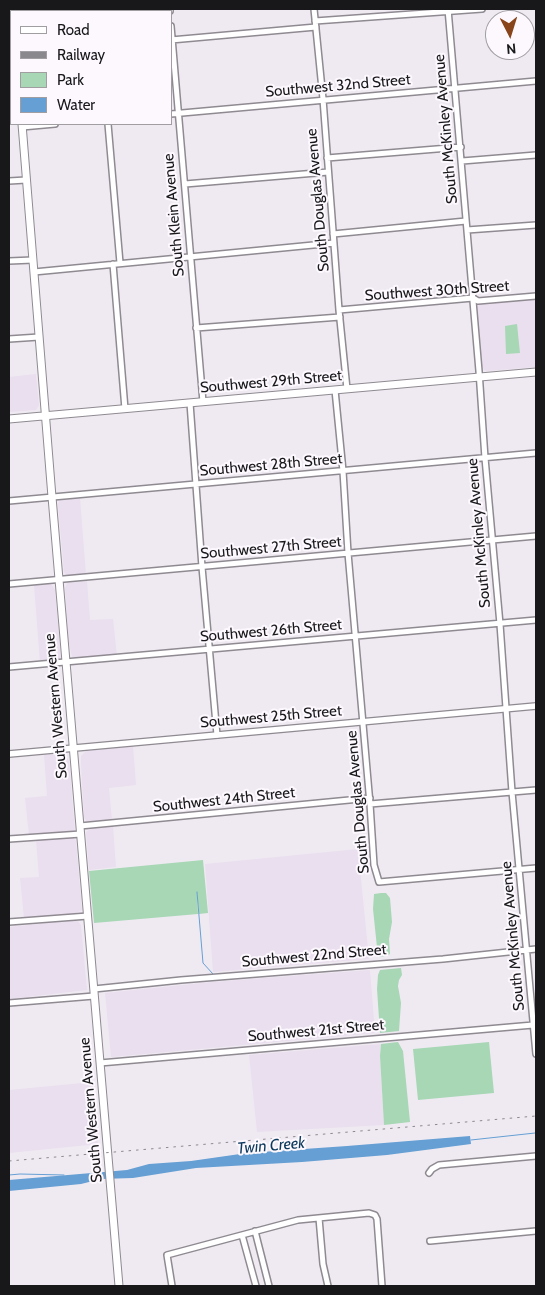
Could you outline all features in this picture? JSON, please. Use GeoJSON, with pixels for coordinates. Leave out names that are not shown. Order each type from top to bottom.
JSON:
{"type":"FeatureCollection","features":[{"type":"Feature","properties":{"kind":"main road","name":"South Western Avenue"},"geometry":{"type":"LineString","coordinates":[[22,125],[73,749],[120,1286]]}},
{"type":"Feature","properties":{"kind":"main road","name":"Southwest 29th Street"},"geometry":{"type":"LineString","coordinates":[[9,419],[536,372]]}},
{"type":"Feature","properties":{"kind":"street","name":"South Douglas Avenue"},"geometry":{"type":"LineString","coordinates":[[314,9],[347,389]]}},
{"type":"Feature","properties":{"kind":"street"},"geometry":{"type":"LineString","coordinates":[[172,40],[448,10],[482,9]]}},
{"type":"Feature","properties":{"kind":"street","name":"South McKinley Avenue"},"geometry":{"type":"LineString","coordinates":[[448,10],[480,377],[512,792],[536,1054]]}},
{"type":"Feature","properties":{"kind":"street","name":"South Klein Avenue"},"geometry":{"type":"LineString","coordinates":[[172,40],[203,402]]}},
{"type":"Feature","properties":{"kind":"street","name":"Southwest 32nd Street"},"geometry":{"type":"LineString","coordinates":[[172,114],[536,81]]}},
{"type":"Feature","properties":{"kind":"street"},"geometry":{"type":"LineString","coordinates":[[108,125],[120,263]]}},
{"type":"Feature","properties":{"kind":"street"},"geometry":{"type":"LineString","coordinates":[[326,158],[461,147]]}},
{"type":"Feature","properties":{"kind":"street"},"geometry":{"type":"LineString","coordinates":[[462,161],[536,154]]}},
{"type":"Feature","properties":{"kind":"street"},"geometry":{"type":"LineString","coordinates":[[185,184],[328,172]]}},
{"type":"Feature","properties":{"kind":"street"},"geometry":{"type":"LineString","coordinates":[[9,181],[26,180]]}},
{"type":"Feature","properties":{"kind":"street"},"geometry":{"type":"LineString","coordinates":[[333,234],[466,221]]}},
{"type":"Feature","properties":{"kind":"street"},"geometry":{"type":"LineString","coordinates":[[467,230],[536,225]]}},
{"type":"Feature","properties":{"kind":"street"},"geometry":{"type":"LineString","coordinates":[[34,272],[334,244]]}},
{"type":"Feature","properties":{"kind":"street"},"geometry":{"type":"LineString","coordinates":[[9,261],[33,260]]}},
{"type":"Feature","properties":{"kind":"street"},"geometry":{"type":"LineString","coordinates":[[113,264],[125,409]]}},
{"type":"Feature","properties":{"kind":"street","name":"Southwest 30th Street"},"geometry":{"type":"LineString","coordinates":[[339,310],[473,298],[478,301],[536,296]]}},
{"type":"Feature","properties":{"kind":"street"},"geometry":{"type":"LineString","coordinates":[[196,328],[340,317]]}},
{"type":"Feature","properties":{"kind":"street"},"geometry":{"type":"LineString","coordinates":[[9,339],[39,337]]}},
{"type":"Feature","properties":{"kind":"street","name":"South Douglas Avenue"},"geometry":{"type":"LineString","coordinates":[[335,390],[374,865],[379,882],[520,870]]}},
{"type":"Feature","properties":{"kind":"street"},"geometry":{"type":"LineString","coordinates":[[190,403],[217,735]]}},
{"type":"Feature","properties":{"kind":"street","name":"Southwest 28th Street"},"geometry":{"type":"LineString","coordinates":[[9,501],[536,453]]}},
{"type":"Feature","properties":{"kind":"street","name":"Southwest 27th Street"},"geometry":{"type":"LineString","coordinates":[[9,584],[536,536]]}},
{"type":"Feature","properties":{"kind":"street","name":"Southwest 26th Street"},"geometry":{"type":"LineString","coordinates":[[9,668],[536,620]]}},
{"type":"Feature","properties":{"kind":"street","name":"Southwest 25th Street"},"geometry":{"type":"LineString","coordinates":[[9,754],[536,706]]}},
{"type":"Feature","properties":{"kind":"street","name":"Southwest 24th Street"},"geometry":{"type":"LineString","coordinates":[[9,839],[370,801],[536,790]]}},
{"type":"Feature","properties":{"kind":"street"},"geometry":{"type":"LineString","coordinates":[[520,870],[536,868]]}},
{"type":"Feature","properties":{"kind":"street"},"geometry":{"type":"LineString","coordinates":[[9,922],[88,916]]}},
{"type":"Feature","properties":{"kind":"street","name":"Southwest 22nd Street"},"geometry":{"type":"LineString","coordinates":[[9,1003],[181,980],[536,949]]}},
{"type":"Feature","properties":{"kind":"street","name":"Southwest 21st Street"},"geometry":{"type":"LineString","coordinates":[[100,1063],[533,1025]]}},
{"type":"Feature","properties":{"kind":"street"},"geometry":{"type":"LineString","coordinates":[[429,1173],[439,1165],[536,1156]]}},
{"type":"Feature","properties":{"kind":"street"},"geometry":{"type":"LineString","coordinates":[[172,1286],[166,1255],[298,1220],[369,1213],[375,1215],[377,1219],[382,1286]]}},
{"type":"Feature","properties":{"kind":"street"},"geometry":{"type":"LineString","coordinates":[[319,1218],[322,1264],[328,1286]]}},
{"type":"Feature","properties":{"kind":"street"},"geometry":{"type":"LineString","coordinates":[[255,1231],[269,1286]]}},
{"type":"Feature","properties":{"kind":"street"},"geometry":{"type":"LineString","coordinates":[[430,1241],[536,1231]]}},
{"type":"Feature","properties":{"kind":"street"},"geometry":{"type":"LineString","coordinates":[[242,1235],[256,1286]]}},
{"type":"Feature","properties":{"kind":"shaded area"},"geometry":{"type":"Polygon","coordinates":[[[536,299],[536,367],[484,370],[476,308],[480,304],[536,299]]]}},
{"type":"Feature","properties":{"kind":"shaded area"},"geometry":{"type":"Polygon","coordinates":[[[36,374],[39,405],[36,410],[9,412],[9,377],[36,374]]]}},
{"type":"Feature","properties":{"kind":"shaded area"},"geometry":{"type":"Polygon","coordinates":[[[80,498],[86,575],[67,576],[64,572],[58,505],[59,501],[63,499],[80,498]]]}},
{"type":"Feature","properties":{"kind":"shaded area"},"geometry":{"type":"Polygon","coordinates":[[[87,581],[90,620],[113,619],[117,656],[75,659],[72,657],[68,638],[65,588],[67,583],[87,581]]]}},
{"type":"Feature","properties":{"kind":"shaded area"},"geometry":{"type":"Polygon","coordinates":[[[51,584],[55,590],[61,657],[58,661],[40,663],[34,585],[51,584]]]}},
{"type":"Feature","properties":{"kind":"shaded area"},"geometry":{"type":"Polygon","coordinates":[[[133,746],[136,785],[109,788],[112,820],[87,822],[84,817],[81,756],[86,751],[133,746]]]}},
{"type":"Feature","properties":{"kind":"shaded area"},"geometry":{"type":"Polygon","coordinates":[[[65,754],[69,761],[75,831],[29,835],[25,798],[47,796],[44,755],[65,754]]]}},
{"type":"Feature","properties":{"kind":"shaded area"},"geometry":{"type":"Polygon","coordinates":[[[113,826],[116,867],[89,870],[86,832],[92,828],[113,826]]]}},
{"type":"Feature","properties":{"kind":"shaded area"},"geometry":{"type":"Polygon","coordinates":[[[73,837],[76,841],[82,910],[74,914],[24,918],[20,878],[39,877],[36,840],[73,837]]]}},
{"type":"Feature","properties":{"kind":"shaded area"},"geometry":{"type":"Polygon","coordinates":[[[358,849],[369,959],[213,972],[205,864],[358,849]]]}},
{"type":"Feature","properties":{"kind":"shaded area"},"geometry":{"type":"Polygon","coordinates":[[[77,920],[81,925],[87,990],[9,999],[9,927],[77,920]]]}},
{"type":"Feature","properties":{"kind":"shaded area"},"geometry":{"type":"Polygon","coordinates":[[[370,970],[375,1033],[111,1057],[105,993],[212,982],[370,970]]]}},
{"type":"Feature","properties":{"kind":"shaded area"},"geometry":{"type":"Polygon","coordinates":[[[381,1044],[384,1125],[257,1132],[249,1055],[381,1044]]]}},
{"type":"Feature","properties":{"kind":"shaded area"},"geometry":{"type":"Polygon","coordinates":[[[93,1082],[98,1144],[9,1153],[9,1090],[93,1082]]]}},
{"type":"Feature","properties":{"kind":"green space"},"geometry":{"type":"Polygon","coordinates":[[[517,324],[520,353],[506,354],[505,326],[517,324]]]}},
{"type":"Feature","properties":{"kind":"green space"},"geometry":{"type":"Polygon","coordinates":[[[203,860],[208,913],[199,914],[197,892],[198,914],[94,923],[89,871],[203,860]]]}},
{"type":"Feature","properties":{"kind":"green space"},"geometry":{"type":"Polygon","coordinates":[[[386,893],[390,898],[392,922],[389,939],[390,954],[378,957],[373,909],[374,894],[386,893]]]}},
{"type":"Feature","properties":{"kind":"green space"},"geometry":{"type":"Polygon","coordinates":[[[401,968],[402,975],[398,986],[401,1003],[399,1031],[380,1033],[378,975],[380,970],[401,968]]]}},
{"type":"Feature","properties":{"kind":"green space"},"geometry":{"type":"Polygon","coordinates":[[[398,1042],[403,1051],[410,1122],[384,1125],[381,1044],[398,1042]]]}},
{"type":"Feature","properties":{"kind":"green space"},"geometry":{"type":"Polygon","coordinates":[[[489,1042],[494,1093],[418,1100],[413,1049],[489,1042]]]}},
{"type":"Feature","properties":{"kind":"water"},"geometry":{"type":"Polygon","coordinates":[[[470,1136],[471,1144],[387,1155],[196,1168],[133,1178],[101,1179],[81,1184],[9,1191],[9,1180],[127,1170],[149,1164],[191,1161],[247,1153],[470,1136]]]}},
{"type":"Feature","properties":{"kind":"waterway"},"geometry":{"type":"LineString","coordinates":[[197,892],[203,963],[213,974]]}},
{"type":"Feature","properties":{"kind":"waterway","name":"Twin Creek"},"geometry":{"type":"LineString","coordinates":[[471,1140],[535,1133]]}},
{"type":"Feature","properties":{"kind":"waterway","name":"Twin Creek"},"geometry":{"type":"LineString","coordinates":[[9,1175],[64,1175]]}},
{"type":"Feature","properties":{"kind":"railway"},"geometry":{"type":"LineString","coordinates":[[9,1161],[536,1116]]}}]}
